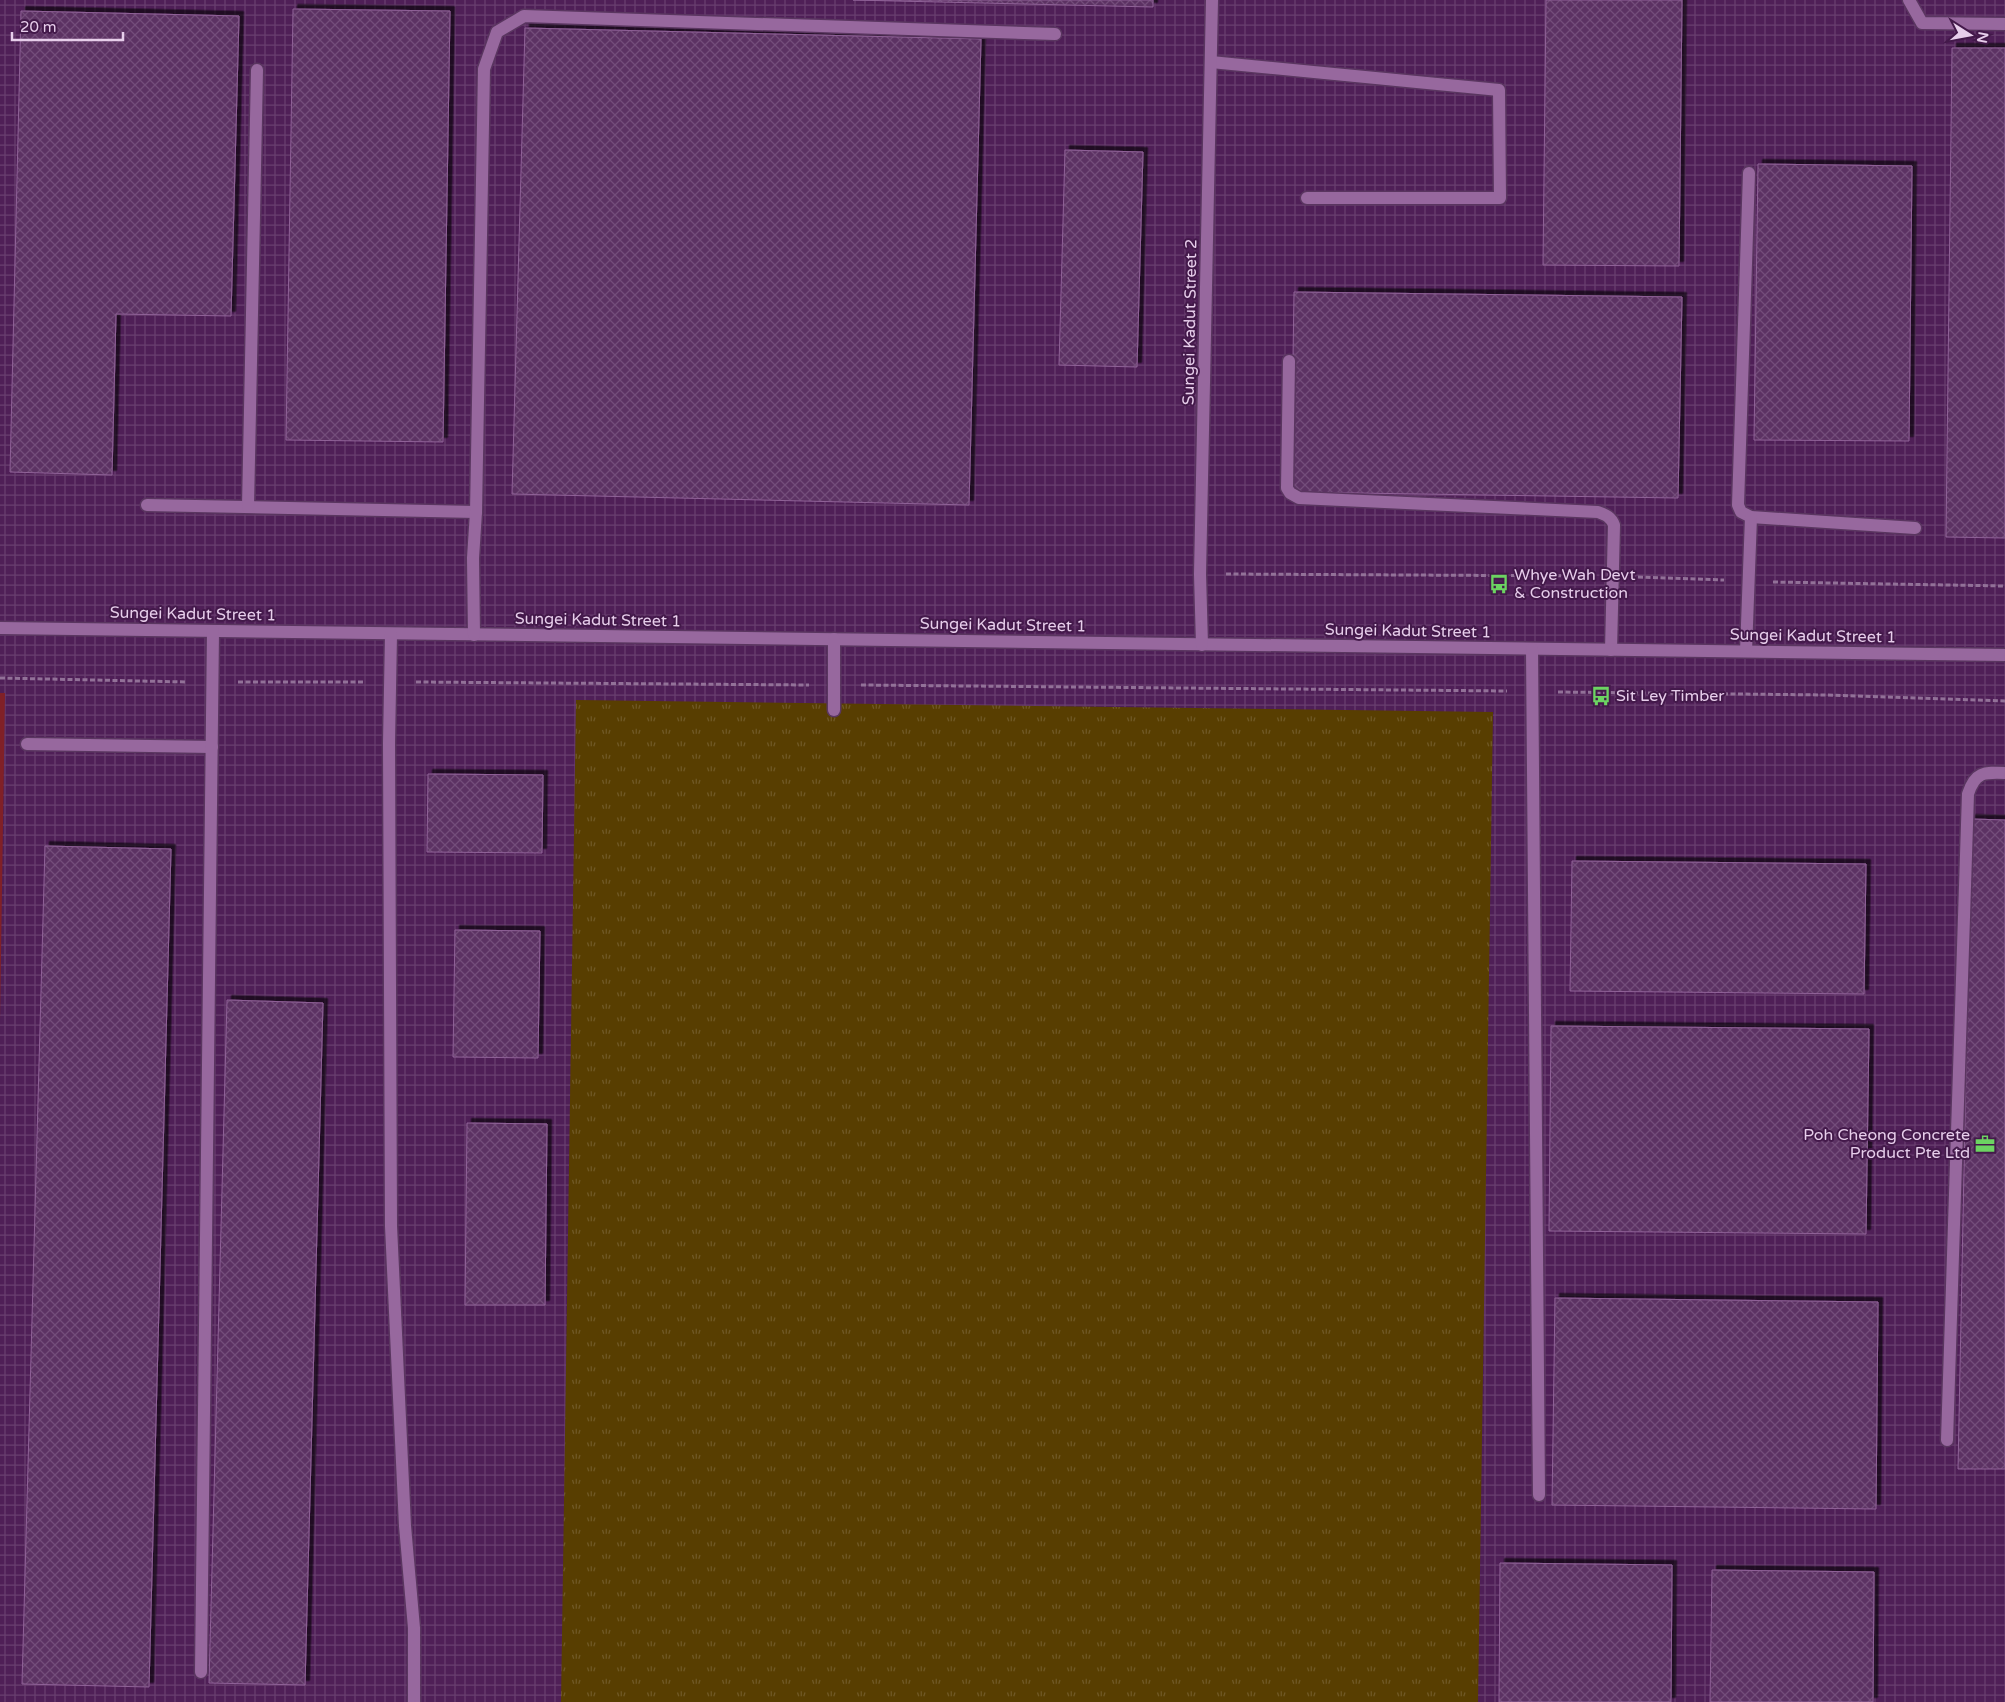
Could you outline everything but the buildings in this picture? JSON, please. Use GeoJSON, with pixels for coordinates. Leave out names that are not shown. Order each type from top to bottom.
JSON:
{"type":"FeatureCollection","features":[{"type":"Feature","properties":{"kind":"street","name":"Sungei Kadut Street 2"},"geometry":{"type":"LineString","coordinates":[[1202,644],[1200,574],[1212,0]]}},
{"type":"Feature","properties":{"kind":"street"},"geometry":{"type":"LineString","coordinates":[[1908,0],[1922,23],[2005,24]]}},
{"type":"Feature","properties":{"kind":"street"},"geometry":{"type":"LineString","coordinates":[[474,635],[472,558],[476,512],[484,69],[497,32],[524,16],[1054,34]]}},
{"type":"Feature","properties":{"kind":"street"},"geometry":{"type":"LineString","coordinates":[[1211,62],[1499,90],[1500,198],[1307,198]]}},
{"type":"Feature","properties":{"kind":"street"},"geometry":{"type":"LineString","coordinates":[[248,507],[257,70]]}},
{"type":"Feature","properties":{"kind":"street"},"geometry":{"type":"LineString","coordinates":[[1748,173],[1738,505],[1741,512],[1751,517],[1915,528]]}},
{"type":"Feature","properties":{"kind":"street"},"geometry":{"type":"LineString","coordinates":[[1290,361],[1287,488],[1290,493],[1299,498],[1598,512],[1605,515],[1611,518],[1614,525],[1611,650]]}},
{"type":"Feature","properties":{"kind":"street"},"geometry":{"type":"LineString","coordinates":[[147,504],[476,512]]}},
{"type":"Feature","properties":{"kind":"street"},"geometry":{"type":"LineString","coordinates":[[1746,651],[1751,517]]}},
{"type":"Feature","properties":{"kind":"street","name":"Sungei Kadut Street 1"},"geometry":{"type":"LineString","coordinates":[[0,628],[2005,655]]}},
{"type":"Feature","properties":{"kind":"street"},"geometry":{"type":"LineString","coordinates":[[201,1672],[213,631]]}},
{"type":"Feature","properties":{"kind":"street"},"geometry":{"type":"LineString","coordinates":[[391,634],[391,1226],[405,1526],[414,1628],[414,1702]]}},
{"type":"Feature","properties":{"kind":"street"},"geometry":{"type":"LineString","coordinates":[[834,639],[834,710]]}},
{"type":"Feature","properties":{"kind":"street"},"geometry":{"type":"LineString","coordinates":[[1532,649],[1539,1495]]}},
{"type":"Feature","properties":{"kind":"street"},"geometry":{"type":"LineString","coordinates":[[27,744],[212,747]]}},
{"type":"Feature","properties":{"kind":"street"},"geometry":{"type":"LineString","coordinates":[[1947,1440],[1968,794],[1972,782],[1978,776],[1988,773],[2005,773]]}},
{"type":"Feature","properties":{"kind":"path"},"geometry":{"type":"LineString","coordinates":[[0,678],[213,682],[1532,691],[1828,695],[2005,701]]}},
{"type":"Feature","properties":{"kind":"shaded area"},"geometry":{"type":"Polygon","coordinates":[[[0,0],[2005,0],[2005,1702],[0,1702],[0,0]]]}},
{"type":"Feature","properties":{"kind":"shaded area"},"geometry":{"type":"Polygon","coordinates":[[[0,693],[5,693],[0,1021],[0,693]]]}},
{"type":"Feature","properties":{"kind":"green space"},"geometry":{"type":"Polygon","coordinates":[[[576,700],[1493,712],[1478,1702],[561,1702],[576,700]]]}},
{"type":"Feature","properties":{"kind":"place","name":"Whye Wah Devt & Construction"},"geometry":{"type":"Point","coordinates":[1499,584]}},
{"type":"Feature","properties":{"kind":"place","name":"Sit Ley Timber"},"geometry":{"type":"Point","coordinates":[1601,696]}},
{"type":"Feature","properties":{"kind":"place","name":"Poh Cheong Concrete Product Pte Ltd"},"geometry":{"type":"Point","coordinates":[1985,1144]}}]}
